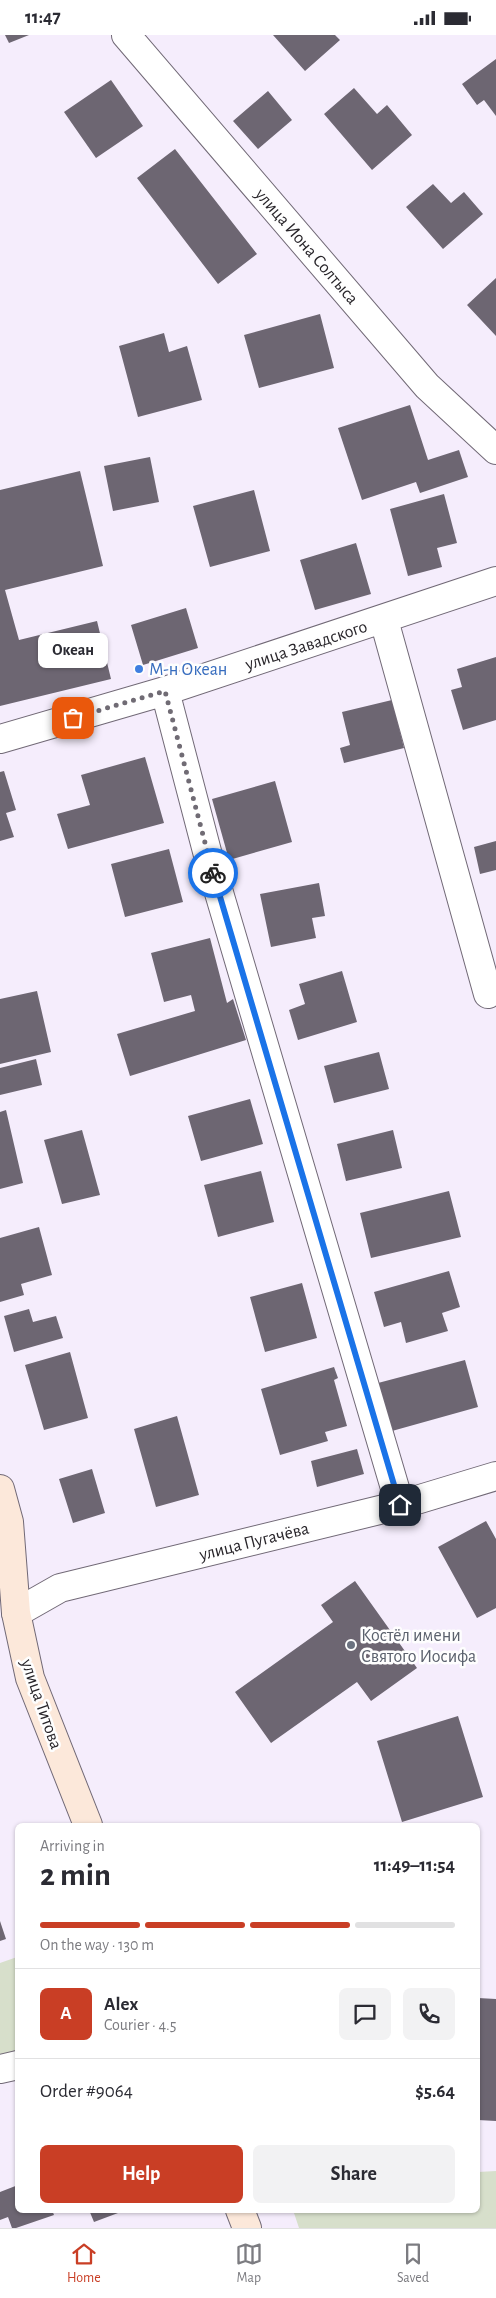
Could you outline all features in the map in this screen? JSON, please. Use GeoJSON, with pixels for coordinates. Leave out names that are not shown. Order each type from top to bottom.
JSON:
{"type":"FeatureCollection","features":[{"type":"Feature","properties":{"kind":"street","name":"улица Иона Солтыса"},"geometry":{"type":"LineString","coordinates":[[126,35],[427,386],[496,450]]}},
{"type":"Feature","properties":{"kind":"street","name":"улица Завадского"},"geometry":{"type":"LineString","coordinates":[[0,739],[165,691],[496,581]]}},
{"type":"Feature","properties":{"kind":"street"},"geometry":{"type":"LineString","coordinates":[[384,619],[488,995]]}},
{"type":"Feature","properties":{"kind":"street"},"geometry":{"type":"LineString","coordinates":[[165,691],[209,859],[400,1505]]}},
{"type":"Feature","properties":{"kind":"street","name":"улица Пугачёва"},"geometry":{"type":"LineString","coordinates":[[16,1613],[60,1588],[400,1505],[496,1476]]}},
{"type":"Feature","properties":{"kind":"street","name":"улица Титова"},"geometry":{"type":"LineString","coordinates":[[0,1489],[16,1613],[30,1678],[87,1823]]}},
{"type":"Feature","properties":{"kind":"street"},"geometry":{"type":"LineString","coordinates":[[0,2069],[15,2066]]}},
{"type":"Feature","properties":{"kind":"street"},"geometry":{"type":"LineString","coordinates":[[241,2213],[246,2228]]}},
{"type":"Feature","properties":{"kind":"green space"},"geometry":{"type":"Polygon","coordinates":[[[15,1958],[15,2065],[0,2069],[0,1963],[15,1958]]]}},
{"type":"Feature","properties":{"kind":"green space"},"geometry":{"type":"Polygon","coordinates":[[[496,2171],[496,2228],[299,2228],[294,2213],[480,2213],[480,2172],[496,2171]]]}},
{"type":"Feature","properties":{"kind":"building"},"geometry":{"type":"Polygon","coordinates":[[[5,35],[29,35],[9,43],[5,35]]]}},
{"type":"Feature","properties":{"kind":"building"},"geometry":{"type":"Polygon","coordinates":[[[273,35],[335,35],[340,40],[305,71],[273,35]]]}},
{"type":"Feature","properties":{"kind":"building"},"geometry":{"type":"Polygon","coordinates":[[[496,59],[496,116],[484,100],[477,105],[462,84],[496,59]]]}},
{"type":"Feature","properties":{"kind":"building"},"geometry":{"type":"Polygon","coordinates":[[[111,80],[143,126],[96,158],[64,112],[111,80]]]}},
{"type":"Feature","properties":{"kind":"building"},"geometry":{"type":"Polygon","coordinates":[[[354,88],[377,114],[387,105],[412,135],[372,170],[324,114],[354,88]]]}},
{"type":"Feature","properties":{"kind":"building"},"geometry":{"type":"Polygon","coordinates":[[[268,91],[292,120],[258,149],[233,121],[268,91]]]}},
{"type":"Feature","properties":{"kind":"building"},"geometry":{"type":"Polygon","coordinates":[[[175,149],[257,254],[218,284],[137,178],[175,149]]]}},
{"type":"Feature","properties":{"kind":"building"},"geometry":{"type":"Polygon","coordinates":[[[433,184],[451,203],[464,192],[483,214],[443,249],[406,207],[433,184]]]}},
{"type":"Feature","properties":{"kind":"building"},"geometry":{"type":"Polygon","coordinates":[[[496,278],[496,336],[467,305],[496,278]]]}},
{"type":"Feature","properties":{"kind":"building"},"geometry":{"type":"Polygon","coordinates":[[[320,314],[334,368],[259,388],[244,335],[320,314]]]}},
{"type":"Feature","properties":{"kind":"building"},"geometry":{"type":"Polygon","coordinates":[[[164,333],[169,352],[187,346],[202,400],[138,417],[119,346],[164,333]]]}},
{"type":"Feature","properties":{"kind":"building"},"geometry":{"type":"Polygon","coordinates":[[[410,405],[428,460],[459,450],[468,477],[420,493],[416,482],[362,500],[338,428],[410,405]]]}},
{"type":"Feature","properties":{"kind":"building"},"geometry":{"type":"Polygon","coordinates":[[[150,457],[159,502],[113,511],[104,466],[150,457]]]}},
{"type":"Feature","properties":{"kind":"building"},"geometry":{"type":"Polygon","coordinates":[[[80,471],[103,566],[5,590],[19,640],[97,621],[111,679],[0,706],[0,490],[80,471]]]}},
{"type":"Feature","properties":{"kind":"building"},"geometry":{"type":"Polygon","coordinates":[[[254,490],[270,551],[210,567],[193,506],[254,490]]]}},
{"type":"Feature","properties":{"kind":"building"},"geometry":{"type":"Polygon","coordinates":[[[444,494],[457,543],[437,548],[442,567],[408,576],[390,509],[444,494]]]}},
{"type":"Feature","properties":{"kind":"building"},"geometry":{"type":"Polygon","coordinates":[[[356,543],[371,594],[315,610],[300,560],[356,543]]]}},
{"type":"Feature","properties":{"kind":"building"},"geometry":{"type":"Polygon","coordinates":[[[186,608],[198,648],[143,665],[131,625],[186,608]]]}},
{"type":"Feature","properties":{"kind":"building"},"geometry":{"type":"Polygon","coordinates":[[[496,657],[496,720],[463,730],[451,690],[462,687],[457,669],[496,657]]]}},
{"type":"Feature","properties":{"kind":"building"},"geometry":{"type":"Polygon","coordinates":[[[392,700],[404,748],[344,763],[340,748],[350,745],[342,712],[392,700]]]}},
{"type":"Feature","properties":{"kind":"building"},"geometry":{"type":"Polygon","coordinates":[[[145,757],[164,823],[68,849],[57,814],[90,805],[81,775],[145,757]]]}},
{"type":"Feature","properties":{"kind":"building"},"geometry":{"type":"Polygon","coordinates":[[[4,771],[16,810],[6,813],[14,837],[0,841],[0,772],[4,771]]]}},
{"type":"Feature","properties":{"kind":"building"},"geometry":{"type":"Polygon","coordinates":[[[275,781],[292,842],[229,860],[212,799],[275,781]]]}},
{"type":"Feature","properties":{"kind":"building"},"geometry":{"type":"Polygon","coordinates":[[[496,841],[496,870],[480,874],[474,847],[496,841]]]}},
{"type":"Feature","properties":{"kind":"building"},"geometry":{"type":"Polygon","coordinates":[[[169,849],[183,902],[125,917],[111,864],[169,849]]]}},
{"type":"Feature","properties":{"kind":"building"},"geometry":{"type":"Polygon","coordinates":[[[319,883],[325,916],[312,918],[316,938],[271,947],[260,894],[319,883]]]}},
{"type":"Feature","properties":{"kind":"building"},"geometry":{"type":"Polygon","coordinates":[[[210,938],[227,1003],[233,999],[246,1040],[130,1076],[117,1034],[195,1011],[191,995],[164,1002],[151,953],[210,938]]]}},
{"type":"Feature","properties":{"kind":"building"},"geometry":{"type":"Polygon","coordinates":[[[342,971],[357,1022],[298,1040],[289,1010],[305,1004],[299,984],[342,971]]]}},
{"type":"Feature","properties":{"kind":"building"},"geometry":{"type":"Polygon","coordinates":[[[37,991],[51,1052],[0,1064],[0,999],[37,991]]]}},
{"type":"Feature","properties":{"kind":"building"},"geometry":{"type":"Polygon","coordinates":[[[379,1052],[389,1089],[334,1103],[324,1066],[379,1052]]]}},
{"type":"Feature","properties":{"kind":"building"},"geometry":{"type":"Polygon","coordinates":[[[36,1059],[42,1085],[0,1095],[0,1068],[36,1059]]]}},
{"type":"Feature","properties":{"kind":"building"},"geometry":{"type":"Polygon","coordinates":[[[250,1099],[263,1144],[201,1161],[188,1116],[250,1099]]]}},
{"type":"Feature","properties":{"kind":"building"},"geometry":{"type":"Polygon","coordinates":[[[6,1110],[23,1183],[0,1189],[0,1112],[6,1110]]]}},
{"type":"Feature","properties":{"kind":"building"},"geometry":{"type":"Polygon","coordinates":[[[82,1130],[100,1195],[62,1204],[44,1140],[82,1130]]]}},
{"type":"Feature","properties":{"kind":"building"},"geometry":{"type":"Polygon","coordinates":[[[393,1130],[402,1168],[346,1181],[337,1144],[393,1130]]]}},
{"type":"Feature","properties":{"kind":"building"},"geometry":{"type":"Polygon","coordinates":[[[261,1171],[274,1222],[218,1237],[204,1185],[261,1171]]]}},
{"type":"Feature","properties":{"kind":"building"},"geometry":{"type":"Polygon","coordinates":[[[449,1191],[461,1237],[371,1258],[360,1213],[449,1191]]]}},
{"type":"Feature","properties":{"kind":"building"},"geometry":{"type":"Polygon","coordinates":[[[39,1227],[52,1275],[21,1284],[24,1295],[0,1302],[0,1238],[39,1227]]]}},
{"type":"Feature","properties":{"kind":"building"},"geometry":{"type":"Polygon","coordinates":[[[449,1271],[460,1307],[442,1313],[448,1331],[406,1343],[401,1322],[384,1327],[374,1292],[449,1271]]]}},
{"type":"Feature","properties":{"kind":"building"},"geometry":{"type":"Polygon","coordinates":[[[302,1283],[317,1338],[265,1352],[250,1297],[302,1283]]]}},
{"type":"Feature","properties":{"kind":"building"},"geometry":{"type":"Polygon","coordinates":[[[29,1309],[33,1322],[56,1316],[63,1338],[14,1352],[4,1316],[29,1309]]]}},
{"type":"Feature","properties":{"kind":"building"},"geometry":{"type":"Polygon","coordinates":[[[70,1352],[88,1418],[44,1430],[25,1365],[70,1352]]]}},
{"type":"Feature","properties":{"kind":"building"},"geometry":{"type":"Polygon","coordinates":[[[465,1360],[478,1407],[392,1431],[378,1383],[465,1360]]]}},
{"type":"Feature","properties":{"kind":"building"},"geometry":{"type":"Polygon","coordinates":[[[334,1367],[338,1378],[334,1380],[347,1426],[325,1432],[328,1441],[280,1455],[261,1389],[334,1367]]]}},
{"type":"Feature","properties":{"kind":"building"},"geometry":{"type":"Polygon","coordinates":[[[177,1416],[199,1495],[156,1507],[134,1429],[177,1416]]]}},
{"type":"Feature","properties":{"kind":"building"},"geometry":{"type":"Polygon","coordinates":[[[357,1449],[364,1474],[317,1487],[311,1461],[357,1449]]]}},
{"type":"Feature","properties":{"kind":"building"},"geometry":{"type":"Polygon","coordinates":[[[92,1469],[105,1513],[73,1523],[59,1479],[92,1469]]]}},
{"type":"Feature","properties":{"kind":"building"},"geometry":{"type":"Polygon","coordinates":[[[486,1521],[496,1539],[496,1608],[477,1618],[438,1547],[486,1521]]]}},
{"type":"Feature","properties":{"kind":"building","name":"Костёл имени Святого Иосифа"},"geometry":{"type":"Polygon","coordinates":[[[355,1581],[417,1668],[371,1701],[357,1682],[271,1743],[235,1692],[333,1622],[321,1605],[355,1581]]]}},
{"type":"Feature","properties":{"kind":"building"},"geometry":{"type":"Polygon","coordinates":[[[458,1716],[483,1797],[402,1822],[377,1741],[458,1716]]]}},
{"type":"Feature","properties":{"kind":"building"},"geometry":{"type":"Polygon","coordinates":[[[0,1921],[6,1939],[0,1941],[0,1921]]]}},
{"type":"Feature","properties":{"kind":"building"},"geometry":{"type":"Polygon","coordinates":[[[480,1998],[496,1999],[496,2121],[480,2120],[480,1998]]]}},
{"type":"Feature","properties":{"kind":"building"},"geometry":{"type":"Polygon","coordinates":[[[15,2186],[15,2213],[53,2213],[54,2215],[12,2228],[8,2217],[0,2220],[0,2192],[15,2186]]]}},
{"type":"Feature","properties":{"kind":"building"},"geometry":{"type":"Polygon","coordinates":[[[90,2213],[118,2213],[94,2222],[90,2213]]]}},
{"type":"Feature","properties":{"kind":"way so far"},"geometry":{"type":"LineString","coordinates":[[73,718],[165,691],[213,873]]}},
{"type":"Feature","properties":{"kind":"place","name":"М-н Океан"},"geometry":{"type":"Point","coordinates":[139,669]}},
{"type":"Feature","properties":{"kind":"place","name":"Океан"},"geometry":{"type":"Point","coordinates":[73,718]}},
{"type":"Feature","properties":{"kind":"place","name":"Костёл имени Святого Иосифа"},"geometry":{"type":"Point","coordinates":[351,1645]}},
{"type":"Feature","properties":{"kind":"route"},"geometry":{"type":"LineString","coordinates":[[213,873],[400,1505]]}}]}
